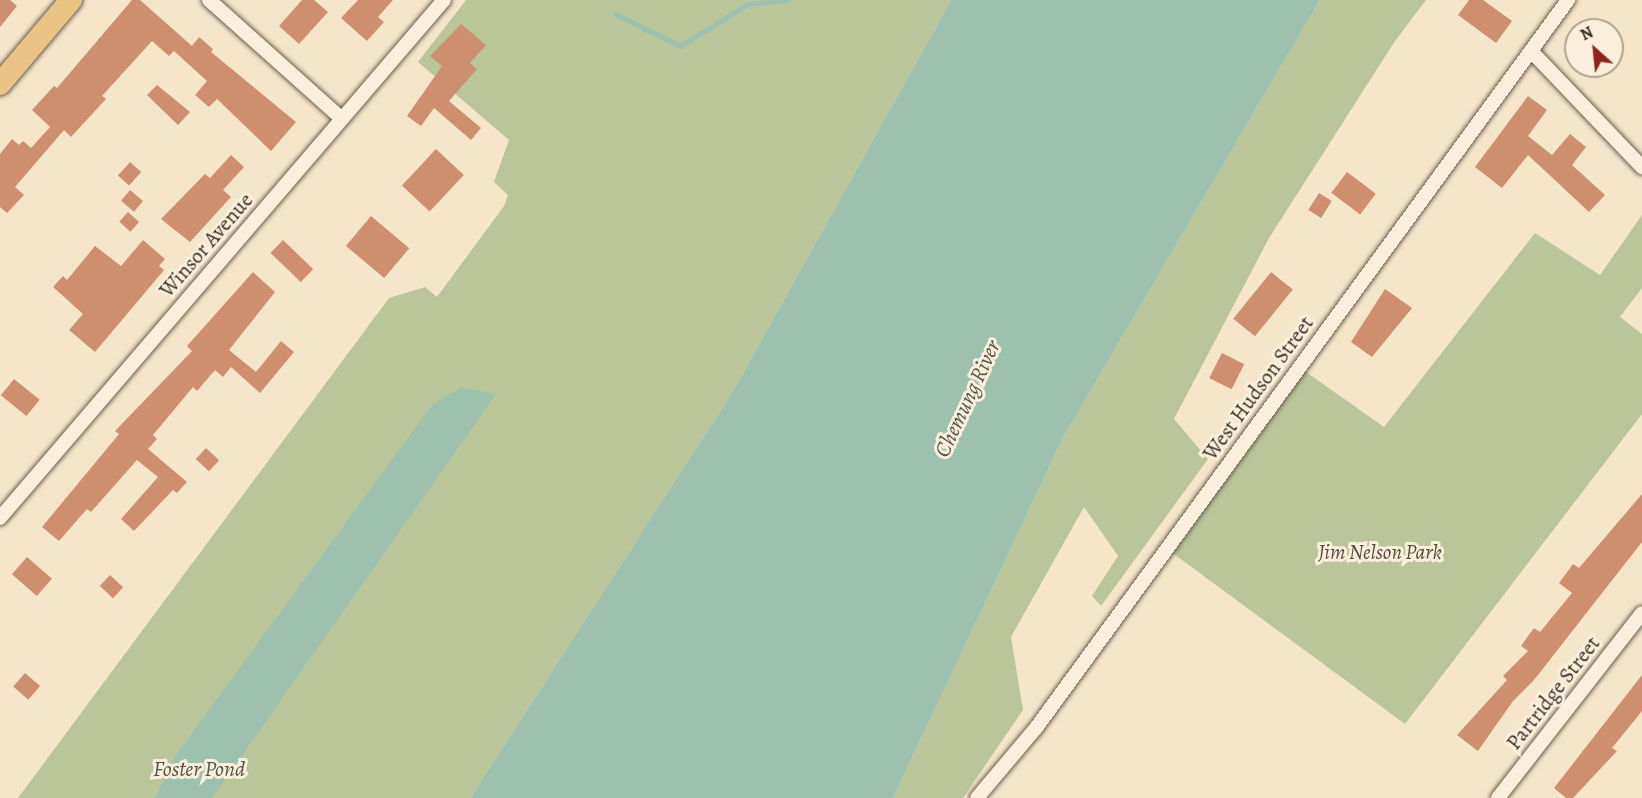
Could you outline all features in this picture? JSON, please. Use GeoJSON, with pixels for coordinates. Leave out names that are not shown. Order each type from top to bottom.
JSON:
{"type":"FeatureCollection","features":[{"type":"Feature","properties":{"kind":"main road"},"geometry":{"type":"LineString","coordinates":[[0,84],[71,0]]}},
{"type":"Feature","properties":{"kind":"street"},"geometry":{"type":"LineString","coordinates":[[209,0],[342,119]]}},
{"type":"Feature","properties":{"kind":"street","name":"Winsor Avenue"},"geometry":{"type":"LineString","coordinates":[[0,518],[444,0]]}},
{"type":"Feature","properties":{"kind":"street","name":"West Hudson Street"},"geometry":{"type":"LineString","coordinates":[[977,798],[1036,728],[1568,0]]}},
{"type":"Feature","properties":{"kind":"street"},"geometry":{"type":"LineString","coordinates":[[1530,51],[1642,167]]}},
{"type":"Feature","properties":{"kind":"street","name":"Partridge Street"},"geometry":{"type":"LineString","coordinates":[[1498,798],[1642,613]]}},
{"type":"Feature","properties":{"kind":"green space"},"geometry":{"type":"Polygon","coordinates":[[[466,0],[951,0],[733,391],[470,798],[18,798],[389,298],[425,287],[437,297],[504,206],[508,195],[494,182],[509,140],[418,62],[466,0]]]}},
{"type":"Feature","properties":{"kind":"green space"},"geometry":{"type":"Polygon","coordinates":[[[1320,0],[1426,0],[1395,41],[1269,238],[1174,419],[1208,459],[1101,606],[1092,596],[1118,556],[1084,507],[1011,637],[1023,710],[963,798],[893,798],[1064,436],[1320,0]]]}},
{"type":"Feature","properties":{"kind":"green space","name":"Jim Nelson Park"},"geometry":{"type":"Polygon","coordinates":[[[1642,215],[1642,288],[1620,317],[1642,334],[1642,414],[1405,724],[1167,549],[1299,367],[1384,427],[1535,233],[1600,275],[1642,215]]]}},
{"type":"Feature","properties":{"kind":"water","name":"Chemung River"},"geometry":{"type":"Polygon","coordinates":[[[951,0],[1320,0],[1064,436],[893,798],[470,798],[733,391],[951,0]]]}},
{"type":"Feature","properties":{"kind":"water","name":"Foster Pond"},"geometry":{"type":"Polygon","coordinates":[[[461,387],[496,394],[212,798],[155,798],[176,755],[432,405],[461,387]]]}},
{"type":"Feature","properties":{"kind":"building"},"geometry":{"type":"Polygon","coordinates":[[[0,0],[10,0],[17,6],[0,27],[0,0]]]}},
{"type":"Feature","properties":{"kind":"building"},"geometry":{"type":"Polygon","coordinates":[[[132,0],[140,0],[192,46],[199,37],[213,49],[211,52],[296,122],[271,151],[217,99],[209,107],[195,95],[207,81],[174,51],[169,56],[152,41],[102,96],[106,99],[71,137],[64,130],[15,187],[24,195],[7,213],[0,207],[0,154],[12,139],[19,145],[23,141],[31,148],[50,127],[32,110],[54,86],[57,88],[132,0]]]}},
{"type":"Feature","properties":{"kind":"building"},"geometry":{"type":"Polygon","coordinates":[[[302,0],[314,0],[328,12],[299,44],[279,26],[302,0]]]}},
{"type":"Feature","properties":{"kind":"building"},"geometry":{"type":"Polygon","coordinates":[[[358,0],[393,0],[378,17],[384,22],[367,41],[341,18],[358,0]]]}},
{"type":"Feature","properties":{"kind":"building"},"geometry":{"type":"Polygon","coordinates":[[[1469,0],[1483,0],[1512,21],[1496,43],[1458,15],[1469,0]]]}},
{"type":"Feature","properties":{"kind":"building"},"geometry":{"type":"Polygon","coordinates":[[[461,24],[486,45],[470,63],[477,69],[449,101],[481,128],[471,140],[434,108],[421,126],[407,116],[442,66],[430,56],[461,24]]]}},
{"type":"Feature","properties":{"kind":"building"},"geometry":{"type":"Polygon","coordinates":[[[157,85],[190,112],[178,125],[147,95],[157,85]]]}},
{"type":"Feature","properties":{"kind":"building"},"geometry":{"type":"Polygon","coordinates":[[[1528,96],[1547,110],[1528,136],[1552,155],[1570,134],[1586,147],[1572,165],[1605,195],[1589,212],[1528,155],[1502,188],[1475,167],[1528,96]]]}},
{"type":"Feature","properties":{"kind":"building"},"geometry":{"type":"Polygon","coordinates":[[[436,149],[464,175],[430,211],[402,186],[436,149]]]}},
{"type":"Feature","properties":{"kind":"building"},"geometry":{"type":"Polygon","coordinates":[[[231,155],[244,167],[223,190],[231,197],[190,242],[161,219],[205,174],[210,178],[231,155]]]}},
{"type":"Feature","properties":{"kind":"building"},"geometry":{"type":"Polygon","coordinates":[[[130,162],[141,172],[129,185],[118,175],[130,162]]]}},
{"type":"Feature","properties":{"kind":"building"},"geometry":{"type":"Polygon","coordinates":[[[1347,172],[1376,194],[1360,214],[1331,193],[1347,172]]]}},
{"type":"Feature","properties":{"kind":"building"},"geometry":{"type":"Polygon","coordinates":[[[130,190],[143,201],[134,212],[121,201],[130,190]]]}},
{"type":"Feature","properties":{"kind":"building"},"geometry":{"type":"Polygon","coordinates":[[[1319,193],[1332,201],[1321,218],[1308,210],[1319,193]]]}},
{"type":"Feature","properties":{"kind":"building"},"geometry":{"type":"Polygon","coordinates":[[[128,212],[139,222],[130,232],[119,222],[128,212]]]}},
{"type":"Feature","properties":{"kind":"building"},"geometry":{"type":"Polygon","coordinates":[[[371,216],[409,248],[384,278],[346,246],[371,216]]]}},
{"type":"Feature","properties":{"kind":"building"},"geometry":{"type":"Polygon","coordinates":[[[143,240],[165,259],[159,266],[164,270],[95,352],[69,330],[83,314],[53,287],[63,276],[67,280],[95,246],[121,266],[143,240]]]}},
{"type":"Feature","properties":{"kind":"building"},"geometry":{"type":"Polygon","coordinates":[[[283,240],[313,269],[301,282],[270,253],[283,240]]]}},
{"type":"Feature","properties":{"kind":"building"},"geometry":{"type":"Polygon","coordinates":[[[253,272],[275,292],[229,350],[256,372],[281,341],[294,352],[260,393],[231,367],[223,377],[215,370],[197,391],[193,387],[153,435],[157,439],[148,449],[187,482],[177,493],[173,490],[134,531],[121,519],[158,477],[137,460],[91,512],[87,509],[59,541],[42,527],[119,434],[115,431],[192,351],[187,346],[253,272]]]}},
{"type":"Feature","properties":{"kind":"building"},"geometry":{"type":"Polygon","coordinates":[[[1271,272],[1293,290],[1255,336],[1233,319],[1271,272]]]}},
{"type":"Feature","properties":{"kind":"building"},"geometry":{"type":"Polygon","coordinates":[[[1385,289],[1412,308],[1372,357],[1351,342],[1385,289]]]}},
{"type":"Feature","properties":{"kind":"building"},"geometry":{"type":"Polygon","coordinates":[[[1222,353],[1244,364],[1232,389],[1209,378],[1222,353]]]}},
{"type":"Feature","properties":{"kind":"building"},"geometry":{"type":"Polygon","coordinates":[[[14,379],[40,400],[26,416],[1,395],[14,379]]]}},
{"type":"Feature","properties":{"kind":"building"},"geometry":{"type":"Polygon","coordinates":[[[206,448],[219,460],[209,471],[196,459],[206,448]]]}},
{"type":"Feature","properties":{"kind":"building"},"geometry":{"type":"Polygon","coordinates":[[[1642,494],[1642,542],[1534,680],[1513,701],[1478,751],[1457,735],[1507,680],[1503,676],[1528,651],[1521,646],[1534,628],[1540,632],[1572,593],[1559,583],[1573,564],[1579,568],[1642,494]]]}},
{"type":"Feature","properties":{"kind":"building"},"geometry":{"type":"Polygon","coordinates":[[[27,557],[52,579],[37,596],[12,574],[27,557]]]}},
{"type":"Feature","properties":{"kind":"building"},"geometry":{"type":"Polygon","coordinates":[[[110,575],[123,587],[113,598],[100,586],[110,575]]]}},
{"type":"Feature","properties":{"kind":"building"},"geometry":{"type":"Polygon","coordinates":[[[25,673],[40,686],[28,700],[13,687],[25,673]]]}},
{"type":"Feature","properties":{"kind":"building"},"geometry":{"type":"Polygon","coordinates":[[[1642,675],[1642,711],[1612,748],[1617,751],[1573,798],[1566,798],[1554,788],[1642,675]]]}},
{"type":"Feature","properties":{"kind":"waterway"},"geometry":{"type":"LineString","coordinates":[[615,14],[680,46],[748,4],[788,0]]}}]}
